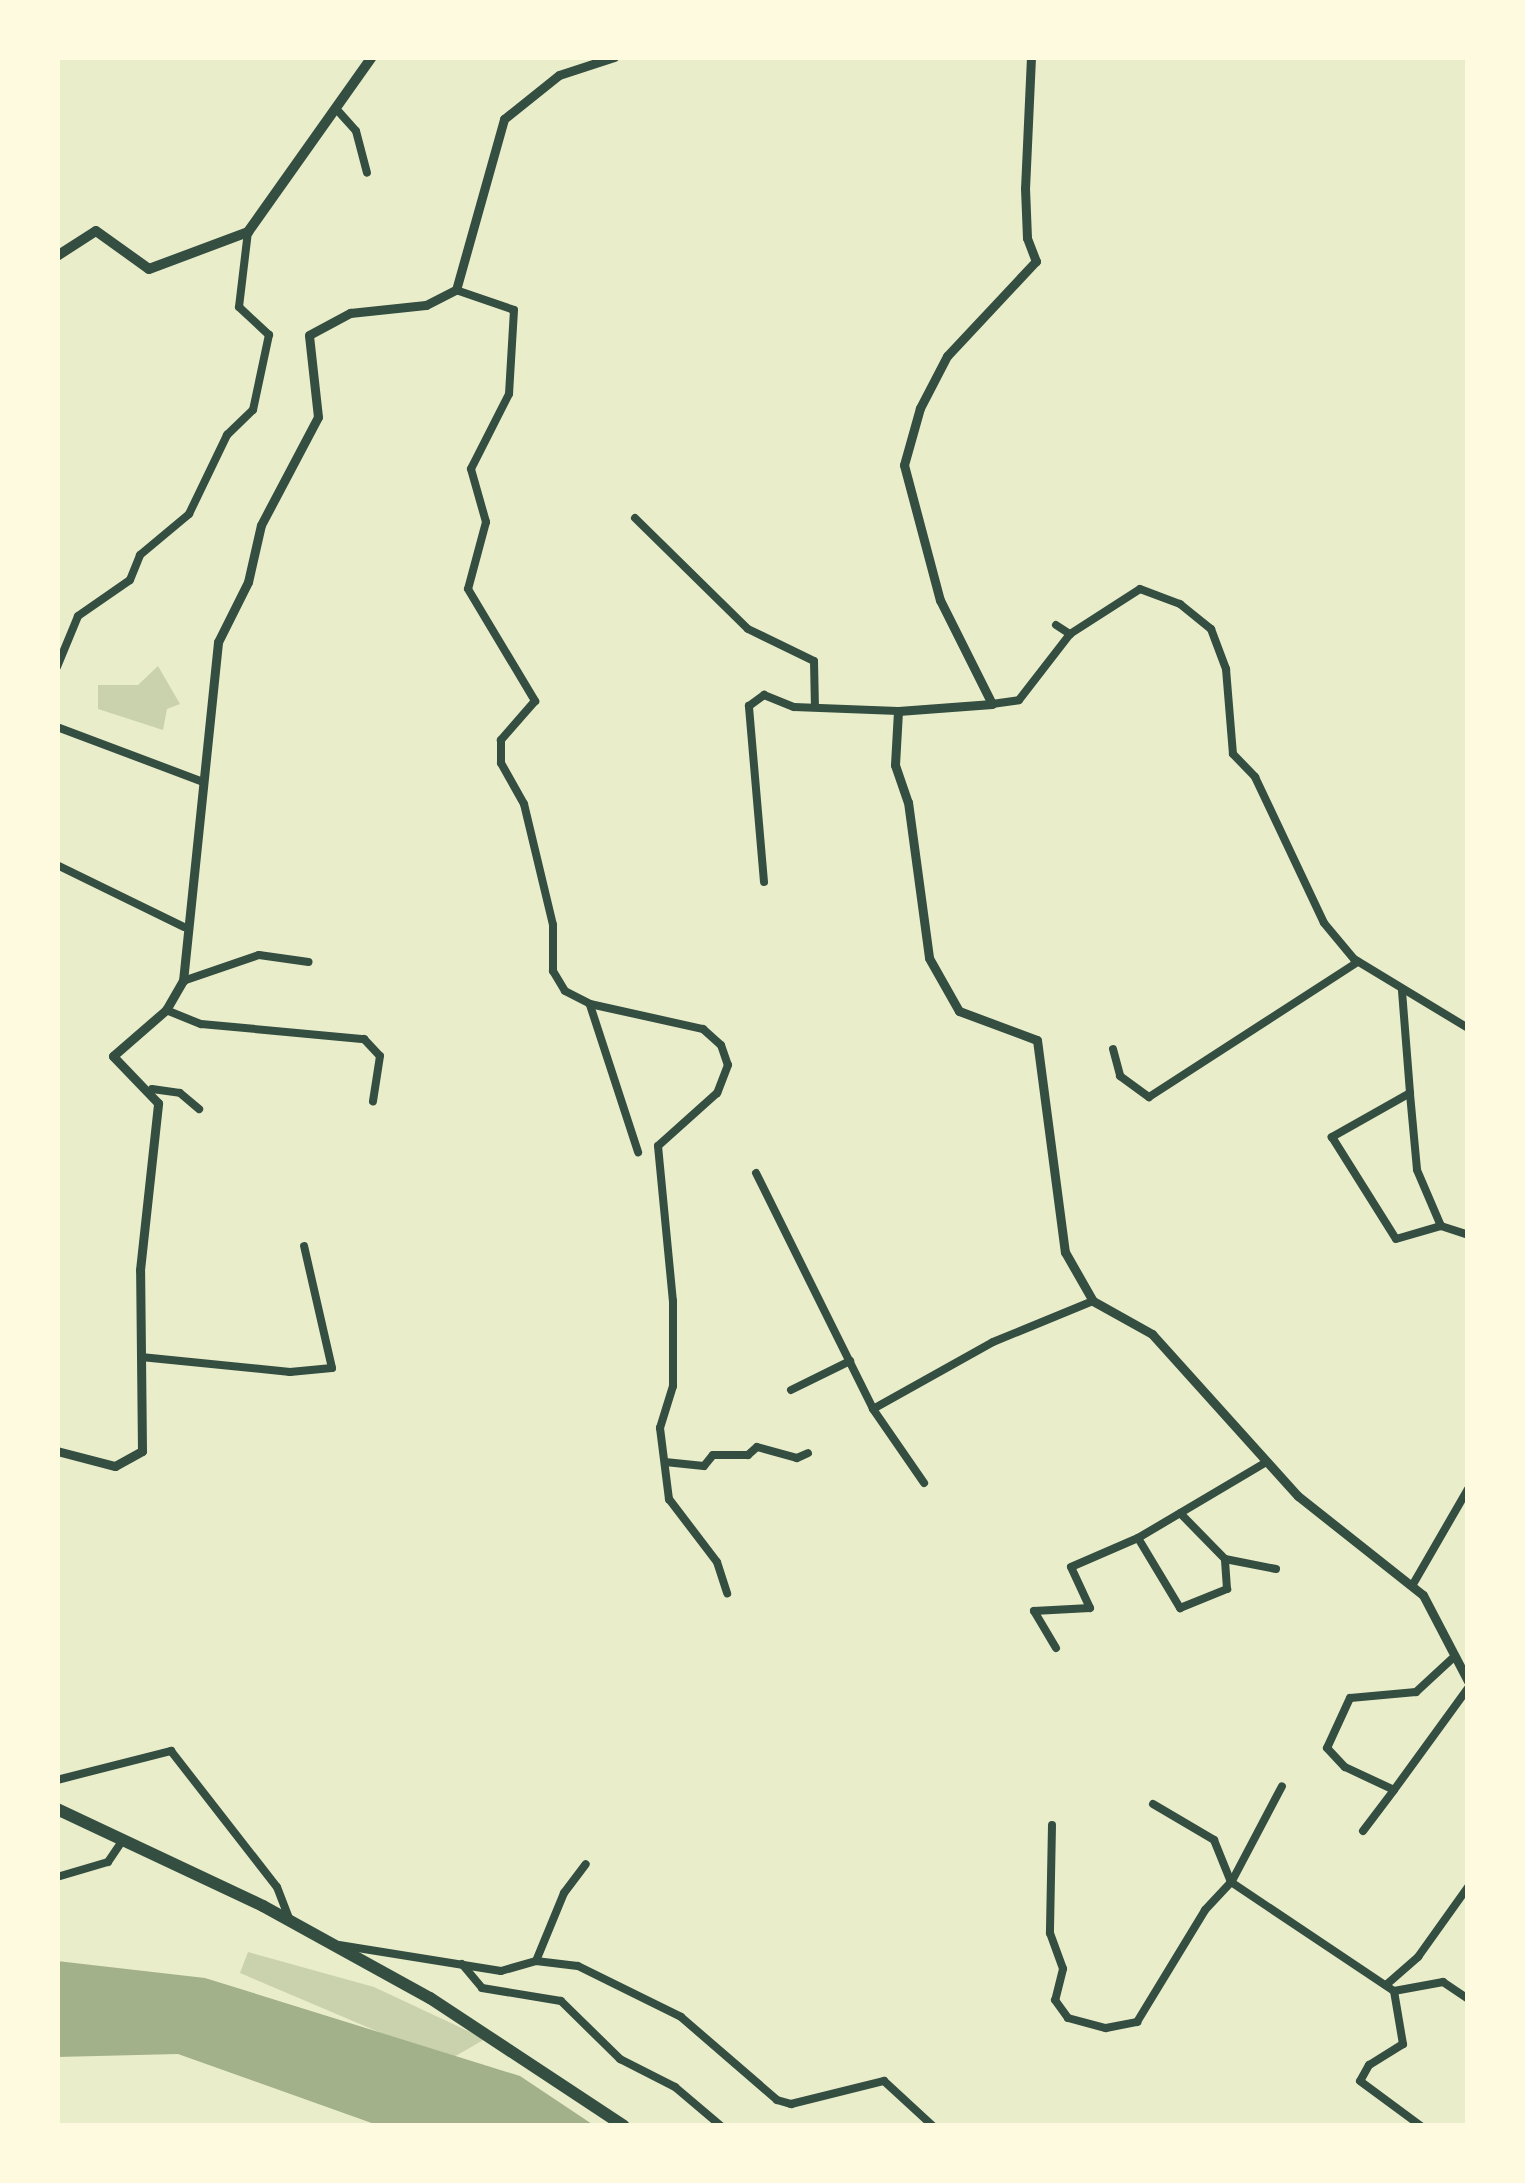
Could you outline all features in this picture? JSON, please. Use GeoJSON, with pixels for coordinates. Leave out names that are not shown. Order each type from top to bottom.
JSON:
{"type":"FeatureCollection","features":[{"type":"Feature","properties":{"kind":"main road"},"geometry":{"type":"LineString","coordinates":[[57,256],[96,231],[149,268],[248,232],[339,112],[372,57]]}},
{"type":"Feature","properties":{"kind":"main road"},"geometry":{"type":"LineString","coordinates":[[57,1809],[124,1838],[430,1998],[624,2126]]}},
{"type":"Feature","properties":{"kind":"street"},"geometry":{"type":"LineString","coordinates":[[456,290],[504,119],[559,75],[614,57]]}},
{"type":"Feature","properties":{"kind":"street"},"geometry":{"type":"LineString","coordinates":[[992,704],[940,600],[904,465],[920,408],[947,356],[1024,284],[1036,261],[1026,221],[1031,57]]}},
{"type":"Feature","properties":{"kind":"street"},"geometry":{"type":"LineString","coordinates":[[339,112],[356,131],[368,173]]}},
{"type":"Feature","properties":{"kind":"street"},"geometry":{"type":"LineString","coordinates":[[57,667],[78,616],[130,580],[140,555],[189,514],[227,435],[254,410],[269,335],[239,307],[248,232]]}},
{"type":"Feature","properties":{"kind":"street"},"geometry":{"type":"LineString","coordinates":[[200,1109],[180,1094],[152,1089],[120,1071],[113,1056],[166,1010],[183,981],[184,927],[218,641],[248,582],[261,525],[319,417],[309,335],[350,314],[426,305],[456,290],[514,310],[509,394],[471,469],[487,522],[469,589],[535,701],[501,740],[501,763],[524,804],[554,925],[554,970],[565,991],[590,1004],[703,1029],[722,1045],[728,1065],[717,1093],[658,1146],[673,1300],[673,1386],[659,1428],[669,1498],[717,1562],[728,1593]]}},
{"type":"Feature","properties":{"kind":"street"},"geometry":{"type":"LineString","coordinates":[[635,518],[748,629],[814,661],[815,706]]}},
{"type":"Feature","properties":{"kind":"street"},"geometry":{"type":"LineString","coordinates":[[764,882],[749,706],[764,695],[815,706],[898,711],[1019,700],[1070,634],[1131,589],[1160,594],[1211,628],[1226,669],[1233,754],[1255,777],[1324,923],[1358,962],[1468,1028]]}},
{"type":"Feature","properties":{"kind":"street"},"geometry":{"type":"LineString","coordinates":[[1056,625],[1070,634]]}},
{"type":"Feature","properties":{"kind":"street"},"geometry":{"type":"LineString","coordinates":[[898,711],[895,764],[908,802],[929,958],[959,1011],[1036,1040],[1041,1050],[1065,1252],[1093,1301],[1170,1351],[1265,1463],[1341,1534],[1412,1586],[1458,1653],[1468,1685],[1364,1831]]}},
{"type":"Feature","properties":{"kind":"street"},"geometry":{"type":"LineString","coordinates":[[57,727],[201,781]]}},
{"type":"Feature","properties":{"kind":"street"},"geometry":{"type":"LineString","coordinates":[[57,865],[184,927]]}},
{"type":"Feature","properties":{"kind":"street"},"geometry":{"type":"LineString","coordinates":[[183,981],[260,955],[309,962]]}},
{"type":"Feature","properties":{"kind":"street"},"geometry":{"type":"LineString","coordinates":[[1113,1049],[1120,1076],[1149,1097],[1358,962]]}},
{"type":"Feature","properties":{"kind":"street"},"geometry":{"type":"LineString","coordinates":[[1402,989],[1417,1170],[1441,1226]]}},
{"type":"Feature","properties":{"kind":"street"},"geometry":{"type":"LineString","coordinates":[[590,1004],[638,1152]]}},
{"type":"Feature","properties":{"kind":"street"},"geometry":{"type":"LineString","coordinates":[[166,1010],[201,1024],[364,1039],[380,1056],[374,1101]]}},
{"type":"Feature","properties":{"kind":"street"},"geometry":{"type":"LineString","coordinates":[[57,1451],[115,1466],[142,1451],[140,1270],[159,1115],[152,1089]]}},
{"type":"Feature","properties":{"kind":"street"},"geometry":{"type":"LineString","coordinates":[[1410,1093],[1332,1137],[1392,1236],[1408,1240],[1441,1226],[1468,1235]]}},
{"type":"Feature","properties":{"kind":"street"},"geometry":{"type":"LineString","coordinates":[[756,1173],[873,1409],[924,1483]]}},
{"type":"Feature","properties":{"kind":"street"},"geometry":{"type":"LineString","coordinates":[[141,1357],[290,1372],[332,1368],[304,1246]]}},
{"type":"Feature","properties":{"kind":"street"},"geometry":{"type":"LineString","coordinates":[[873,1409],[993,1342],[1093,1301]]}},
{"type":"Feature","properties":{"kind":"street"},"geometry":{"type":"LineString","coordinates":[[791,1390],[850,1361]]}},
{"type":"Feature","properties":{"kind":"street"},"geometry":{"type":"LineString","coordinates":[[664,1462],[704,1466],[713,1455],[748,1456],[757,1447],[797,1458],[808,1453]]}},
{"type":"Feature","properties":{"kind":"street"},"geometry":{"type":"LineString","coordinates":[[1056,1648],[1034,1611],[1090,1608],[1071,1567],[1138,1538],[1265,1463]]}},
{"type":"Feature","properties":{"kind":"street"},"geometry":{"type":"LineString","coordinates":[[1412,1586],[1468,1490]]}},
{"type":"Feature","properties":{"kind":"street"},"geometry":{"type":"LineString","coordinates":[[1180,1514],[1225,1559],[1276,1569]]}},
{"type":"Feature","properties":{"kind":"street"},"geometry":{"type":"LineString","coordinates":[[1138,1538],[1180,1608],[1227,1589],[1225,1559]]}},
{"type":"Feature","properties":{"kind":"street"},"geometry":{"type":"LineString","coordinates":[[1394,1790],[1345,1767],[1327,1748],[1350,1698],[1417,1692],[1458,1653]]}},
{"type":"Feature","properties":{"kind":"street"},"geometry":{"type":"LineString","coordinates":[[57,1780],[171,1750],[277,1887],[291,1925]]}},
{"type":"Feature","properties":{"kind":"street"},"geometry":{"type":"LineString","coordinates":[[1052,1825],[1050,1933],[1063,1969],[1055,2000],[1079,2022],[1106,2028],[1137,2022],[1231,1882],[1282,1786]]}},
{"type":"Feature","properties":{"kind":"street"},"geometry":{"type":"LineString","coordinates":[[1153,1804],[1214,1840],[1231,1882],[1390,1988],[1443,1982],[1468,1999]]}},
{"type":"Feature","properties":{"kind":"street"},"geometry":{"type":"LineString","coordinates":[[57,1877],[108,1862],[124,1838]]}},
{"type":"Feature","properties":{"kind":"street"},"geometry":{"type":"LineString","coordinates":[[536,1961],[586,1864]]}},
{"type":"Feature","properties":{"kind":"street"},"geometry":{"type":"LineString","coordinates":[[1390,1988],[1418,1958],[1468,1887]]}},
{"type":"Feature","properties":{"kind":"street"},"geometry":{"type":"LineString","coordinates":[[320,1944],[501,1971],[536,1961],[608,1976],[656,2003],[777,2100],[791,2104],[884,2081],[933,2126]]}},
{"type":"Feature","properties":{"kind":"street"},"geometry":{"type":"LineString","coordinates":[[462,1964],[482,1988],[561,2001],[620,2059],[674,2087],[721,2126]]}},
{"type":"Feature","properties":{"kind":"street"},"geometry":{"type":"LineString","coordinates":[[1390,1988],[1403,2044],[1369,2065],[1360,2081],[1421,2126]]}},
{"type":"Feature","properties":{"kind":"shaded area"},"geometry":{"type":"Polygon","coordinates":[[[158,666],[180,704],[167,709],[163,730],[98,709],[98,685],[138,685],[158,666]]]}},
{"type":"Feature","properties":{"kind":"shaded area"},"geometry":{"type":"Polygon","coordinates":[[[248,1952],[374,1987],[485,2039],[447,2061],[240,1973],[248,1952]]]}},
{"type":"Feature","properties":{"kind":"shaded area"},"geometry":{"type":"Polygon","coordinates":[[[57,1961],[205,1978],[520,2076],[595,2126],[380,2126],[178,2054],[57,2057],[57,1961]]]}}]}
